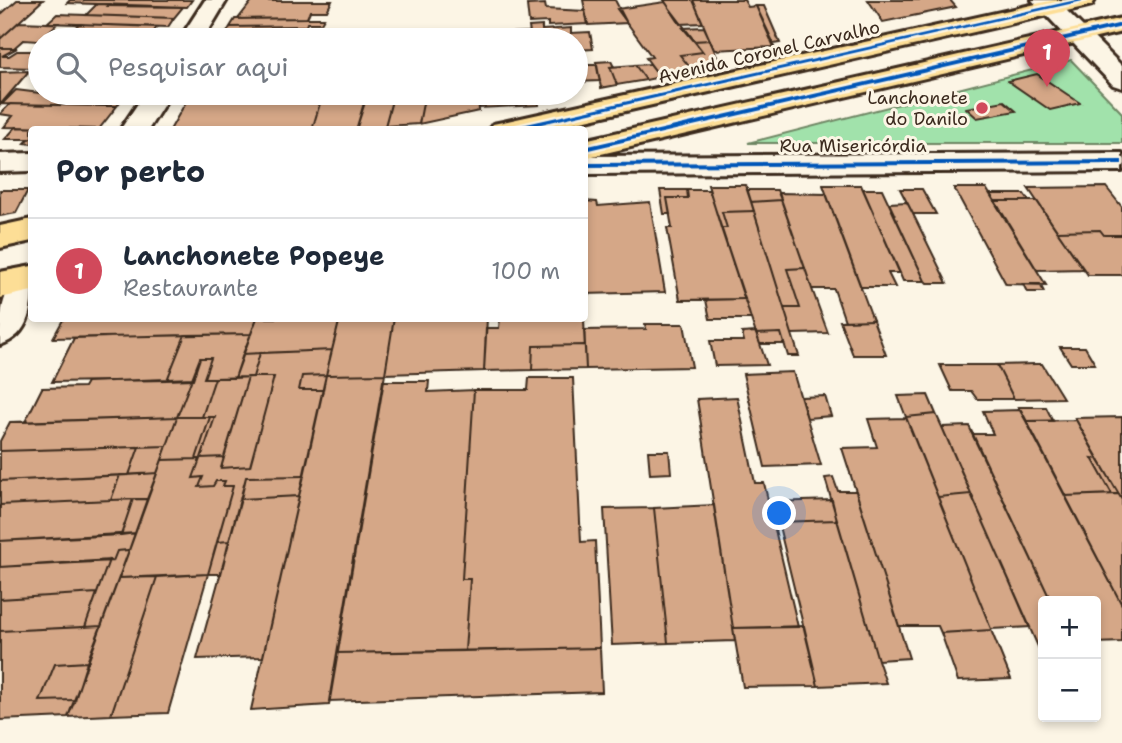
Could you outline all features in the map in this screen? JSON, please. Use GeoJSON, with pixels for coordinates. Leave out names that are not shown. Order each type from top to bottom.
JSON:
{"type":"FeatureCollection","features":[{"type":"Feature","properties":{"kind":"main road","name":"Avenida Coronel Carvalho"},"geometry":{"type":"LineString","coordinates":[[520,126],[1047,4],[1084,0]]}},
{"type":"Feature","properties":{"kind":"main road"},"geometry":{"type":"LineString","coordinates":[[588,148],[1122,25]]}},
{"type":"Feature","properties":{"kind":"main road"},"geometry":{"type":"LineString","coordinates":[[0,237],[28,231]]}},
{"type":"Feature","properties":{"kind":"main road"},"geometry":{"type":"LineString","coordinates":[[0,285],[28,279]]}},
{"type":"Feature","properties":{"kind":"street"},"geometry":{"type":"LineString","coordinates":[[198,28],[216,0]]}},
{"type":"Feature","properties":{"kind":"street"},"geometry":{"type":"LineString","coordinates":[[1047,4],[1122,80]]}},
{"type":"Feature","properties":{"kind":"street"},"geometry":{"type":"LineString","coordinates":[[137,126],[150,105]]}},
{"type":"Feature","properties":{"kind":"street"},"geometry":{"type":"LineString","coordinates":[[0,163],[28,162]]}},
{"type":"Feature","properties":{"kind":"street","name":"Rua Misericórdia"},"geometry":{"type":"LineString","coordinates":[[588,164],[1122,162]]}},
{"type":"Feature","properties":{"kind":"street"},"geometry":{"type":"LineString","coordinates":[[0,331],[28,289]]}},
{"type":"Feature","properties":{"kind":"green space"},"geometry":{"type":"Polygon","coordinates":[[[1071,60],[1122,113],[1122,143],[748,143],[1071,60]]]}},
{"type":"Feature","properties":{"kind":"building"},"geometry":{"type":"Polygon","coordinates":[[[17,0],[43,0],[0,39],[0,15],[17,0]]]}},
{"type":"Feature","properties":{"kind":"building"},"geometry":{"type":"Polygon","coordinates":[[[70,0],[192,0],[187,7],[67,3],[70,0]]]}},
{"type":"Feature","properties":{"kind":"building"},"geometry":{"type":"Polygon","coordinates":[[[583,0],[615,0],[627,23],[588,25],[583,0]]]}},
{"type":"Feature","properties":{"kind":"building"},"geometry":{"type":"Polygon","coordinates":[[[664,0],[693,0],[703,23],[680,24],[664,0]]]}},
{"type":"Feature","properties":{"kind":"building"},"geometry":{"type":"Polygon","coordinates":[[[693,0],[744,0],[748,7],[756,6],[774,47],[714,50],[693,0]]]}},
{"type":"Feature","properties":{"kind":"building"},"geometry":{"type":"Polygon","coordinates":[[[868,0],[950,0],[956,7],[883,22],[868,0]]]}},
{"type":"Feature","properties":{"kind":"building"},"geometry":{"type":"Polygon","coordinates":[[[252,1],[332,1],[327,11],[310,11],[307,18],[238,19],[252,1]]]}},
{"type":"Feature","properties":{"kind":"building"},"geometry":{"type":"Polygon","coordinates":[[[665,2],[703,52],[680,55],[692,70],[660,77],[646,58],[652,57],[617,9],[665,2]]]}},
{"type":"Feature","properties":{"kind":"building"},"geometry":{"type":"Polygon","coordinates":[[[97,4],[183,7],[174,18],[86,15],[97,4]]]}},
{"type":"Feature","properties":{"kind":"building"},"geometry":{"type":"Polygon","coordinates":[[[545,4],[546,9],[585,11],[588,24],[548,26],[548,22],[529,23],[527,5],[545,4]]]}},
{"type":"Feature","properties":{"kind":"building"},"geometry":{"type":"Polygon","coordinates":[[[756,6],[764,6],[780,43],[774,44],[756,6]]]}},
{"type":"Feature","properties":{"kind":"building"},"geometry":{"type":"Polygon","coordinates":[[[57,14],[174,18],[168,27],[47,23],[57,14]]]}},
{"type":"Feature","properties":{"kind":"building"},"geometry":{"type":"Polygon","coordinates":[[[324,18],[321,23],[307,23],[306,26],[230,27],[235,19],[324,18]]]}},
{"type":"Feature","properties":{"kind":"building"},"geometry":{"type":"Polygon","coordinates":[[[19,22],[58,23],[53,28],[28,28],[28,40],[23,40],[14,48],[0,48],[0,39],[19,22]]]}},
{"type":"Feature","properties":{"kind":"building"},"geometry":{"type":"Polygon","coordinates":[[[79,24],[157,27],[156,28],[75,28],[79,24]]]}},
{"type":"Feature","properties":{"kind":"building"},"geometry":{"type":"Polygon","coordinates":[[[302,26],[301,28],[230,27],[302,26]]]}},
{"type":"Feature","properties":{"kind":"building"},"geometry":{"type":"Polygon","coordinates":[[[704,27],[710,40],[694,41],[683,28],[704,27]]]}},
{"type":"Feature","properties":{"kind":"building"},"geometry":{"type":"Polygon","coordinates":[[[588,32],[590,32],[593,49],[588,49],[588,32]]]}},
{"type":"Feature","properties":{"kind":"building"},"geometry":{"type":"Polygon","coordinates":[[[710,40],[720,64],[692,70],[680,55],[703,52],[694,41],[710,40]]]}},
{"type":"Feature","properties":{"kind":"building"},"geometry":{"type":"Polygon","coordinates":[[[0,48],[17,48],[2,56],[28,51],[28,68],[0,67],[0,48]]]}},
{"type":"Feature","properties":{"kind":"building"},"geometry":{"type":"Polygon","coordinates":[[[611,61],[614,67],[610,67],[617,85],[601,88],[596,62],[611,61]]]}},
{"type":"Feature","properties":{"kind":"building"},"geometry":{"type":"Polygon","coordinates":[[[650,64],[660,77],[646,80],[635,65],[650,64]]]}},
{"type":"Feature","properties":{"kind":"building"},"geometry":{"type":"Polygon","coordinates":[[[588,65],[597,65],[600,81],[588,82],[588,65]]]}},
{"type":"Feature","properties":{"kind":"building"},"geometry":{"type":"Polygon","coordinates":[[[635,65],[646,80],[617,85],[610,67],[635,65]]]}},
{"type":"Feature","properties":{"kind":"building"},"geometry":{"type":"Polygon","coordinates":[[[28,71],[0,105],[0,72],[28,71]]]}},
{"type":"Feature","properties":{"kind":"building"},"geometry":{"type":"Polygon","coordinates":[[[1037,74],[1080,103],[1050,110],[1008,81],[1037,74]]]}},
{"type":"Feature","properties":{"kind":"building"},"geometry":{"type":"Polygon","coordinates":[[[16,90],[28,92],[28,104],[2,104],[16,90]]]}},
{"type":"Feature","properties":{"kind":"building"},"geometry":{"type":"Polygon","coordinates":[[[1004,101],[1016,111],[977,118],[966,108],[1004,101]]]}},
{"type":"Feature","properties":{"kind":"building"},"geometry":{"type":"Polygon","coordinates":[[[10,104],[117,106],[101,126],[4,127],[13,116],[0,114],[10,104]]]}},
{"type":"Feature","properties":{"kind":"building"},"geometry":{"type":"Polygon","coordinates":[[[184,105],[319,105],[313,126],[172,126],[184,105]]]}},
{"type":"Feature","properties":{"kind":"building"},"geometry":{"type":"Polygon","coordinates":[[[320,105],[363,105],[357,126],[313,126],[320,105]]]}},
{"type":"Feature","properties":{"kind":"building"},"geometry":{"type":"Polygon","coordinates":[[[364,105],[391,105],[385,126],[357,126],[364,105]]]}},
{"type":"Feature","properties":{"kind":"building"},"geometry":{"type":"Polygon","coordinates":[[[391,105],[423,105],[419,124],[385,126],[391,105]]]}},
{"type":"Feature","properties":{"kind":"building"},"geometry":{"type":"Polygon","coordinates":[[[423,105],[479,105],[479,111],[419,124],[423,105]]]}},
{"type":"Feature","properties":{"kind":"building"},"geometry":{"type":"Polygon","coordinates":[[[479,105],[539,105],[479,108],[479,105]]]}},
{"type":"Feature","properties":{"kind":"building"},"geometry":{"type":"Polygon","coordinates":[[[16,127],[28,127],[28,139],[5,139],[16,127]]]}},
{"type":"Feature","properties":{"kind":"building"},"geometry":{"type":"Polygon","coordinates":[[[708,185],[746,185],[754,211],[722,212],[727,228],[721,228],[708,185]]]}},
{"type":"Feature","properties":{"kind":"building"},"geometry":{"type":"Polygon","coordinates":[[[823,185],[861,185],[900,273],[888,273],[895,287],[861,287],[823,185]]]}},
{"type":"Feature","properties":{"kind":"building"},"geometry":{"type":"Polygon","coordinates":[[[1106,187],[1122,207],[1122,235],[1104,235],[1100,230],[1057,231],[1028,188],[1106,187]]]}},
{"type":"Feature","properties":{"kind":"building"},"geometry":{"type":"Polygon","coordinates":[[[954,188],[986,188],[1046,285],[1006,284],[954,188]]]}},
{"type":"Feature","properties":{"kind":"building"},"geometry":{"type":"Polygon","coordinates":[[[863,189],[882,189],[925,281],[903,281],[863,189]]]}},
{"type":"Feature","properties":{"kind":"building"},"geometry":{"type":"Polygon","coordinates":[[[900,189],[922,189],[936,214],[913,214],[900,189]]]}},
{"type":"Feature","properties":{"kind":"building"},"geometry":{"type":"Polygon","coordinates":[[[0,190],[28,190],[16,213],[0,216],[0,190]]]}},
{"type":"Feature","properties":{"kind":"building"},"geometry":{"type":"Polygon","coordinates":[[[660,190],[687,190],[688,198],[667,198],[670,214],[664,214],[660,190]]]}},
{"type":"Feature","properties":{"kind":"building"},"geometry":{"type":"Polygon","coordinates":[[[687,190],[709,190],[745,299],[680,300],[667,228],[672,228],[667,198],[688,198],[687,190]]]}},
{"type":"Feature","properties":{"kind":"building"},"geometry":{"type":"Polygon","coordinates":[[[747,190],[777,190],[781,200],[751,202],[747,190]]]}},
{"type":"Feature","properties":{"kind":"building"},"geometry":{"type":"Polygon","coordinates":[[[779,193],[826,194],[873,320],[845,321],[834,289],[812,289],[779,193]]]}},
{"type":"Feature","properties":{"kind":"building"},"geometry":{"type":"Polygon","coordinates":[[[990,194],[1024,194],[1029,201],[995,201],[990,194]]]}},
{"type":"Feature","properties":{"kind":"building"},"geometry":{"type":"Polygon","coordinates":[[[781,200],[805,268],[787,269],[800,308],[784,308],[751,202],[781,200]]]}},
{"type":"Feature","properties":{"kind":"building"},"geometry":{"type":"Polygon","coordinates":[[[588,201],[597,202],[598,206],[650,202],[665,292],[588,294],[588,201]]]}},
{"type":"Feature","properties":{"kind":"building"},"geometry":{"type":"Polygon","coordinates":[[[995,201],[1037,201],[1083,269],[1037,270],[995,201]]]}},
{"type":"Feature","properties":{"kind":"building"},"geometry":{"type":"Polygon","coordinates":[[[907,202],[947,283],[925,281],[889,203],[907,202]]]}},
{"type":"Feature","properties":{"kind":"building"},"geometry":{"type":"Polygon","coordinates":[[[754,211],[799,356],[788,356],[781,333],[756,334],[721,228],[727,228],[722,212],[754,211]]]}},
{"type":"Feature","properties":{"kind":"building"},"geometry":{"type":"Polygon","coordinates":[[[1100,230],[1104,235],[1122,235],[1122,275],[1088,275],[1057,231],[1100,230]]]}},
{"type":"Feature","properties":{"kind":"building"},"geometry":{"type":"Polygon","coordinates":[[[805,268],[828,333],[792,334],[784,308],[800,308],[787,269],[805,268]]]}},
{"type":"Feature","properties":{"kind":"building"},"geometry":{"type":"Polygon","coordinates":[[[1023,284],[1040,284],[1044,292],[1027,292],[1023,284]]]}},
{"type":"Feature","properties":{"kind":"building"},"geometry":{"type":"Polygon","coordinates":[[[745,299],[751,319],[710,319],[706,300],[745,299]]]}},
{"type":"Feature","properties":{"kind":"building"},"geometry":{"type":"Polygon","coordinates":[[[873,320],[886,355],[853,355],[840,321],[873,320]]]}},
{"type":"Feature","properties":{"kind":"building"},"geometry":{"type":"Polygon","coordinates":[[[62,322],[256,322],[251,334],[53,338],[62,322]]]}},
{"type":"Feature","properties":{"kind":"building"},"geometry":{"type":"Polygon","coordinates":[[[255,322],[339,322],[332,350],[243,354],[255,322]]]}},
{"type":"Feature","properties":{"kind":"building"},"geometry":{"type":"Polygon","coordinates":[[[339,322],[393,322],[385,374],[326,375],[339,322]]]}},
{"type":"Feature","properties":{"kind":"building"},"geometry":{"type":"Polygon","coordinates":[[[393,322],[487,322],[484,371],[385,374],[393,322]]]}},
{"type":"Feature","properties":{"kind":"building"},"geometry":{"type":"Polygon","coordinates":[[[500,322],[584,322],[585,345],[533,346],[532,370],[484,371],[486,328],[499,328],[500,322]]]}},
{"type":"Feature","properties":{"kind":"building"},"geometry":{"type":"Polygon","coordinates":[[[645,324],[684,324],[692,367],[586,369],[584,330],[646,329],[645,324]]]}},
{"type":"Feature","properties":{"kind":"building"},"geometry":{"type":"Polygon","coordinates":[[[756,332],[767,365],[715,366],[710,341],[744,341],[742,333],[756,332]]]}},
{"type":"Feature","properties":{"kind":"building"},"geometry":{"type":"Polygon","coordinates":[[[781,333],[784,344],[760,344],[756,334],[781,333]]]}},
{"type":"Feature","properties":{"kind":"building"},"geometry":{"type":"Polygon","coordinates":[[[251,334],[235,378],[204,378],[211,358],[200,358],[193,379],[167,380],[185,335],[251,334]]]}},
{"type":"Feature","properties":{"kind":"building"},"geometry":{"type":"Polygon","coordinates":[[[185,335],[167,380],[52,382],[74,338],[185,335]]]}},
{"type":"Feature","properties":{"kind":"building"},"geometry":{"type":"Polygon","coordinates":[[[585,345],[586,369],[532,370],[533,346],[585,345]]]}},
{"type":"Feature","properties":{"kind":"building"},"geometry":{"type":"Polygon","coordinates":[[[1060,347],[1085,347],[1095,364],[1071,364],[1060,347]]]}},
{"type":"Feature","properties":{"kind":"building"},"geometry":{"type":"Polygon","coordinates":[[[332,350],[326,375],[302,376],[299,390],[323,390],[304,476],[246,477],[229,541],[217,542],[233,486],[223,486],[225,481],[216,481],[213,486],[199,487],[203,477],[193,478],[200,459],[196,459],[210,417],[215,417],[201,458],[224,457],[221,468],[250,466],[274,377],[253,377],[260,353],[332,350]]]}},
{"type":"Feature","properties":{"kind":"building"},"geometry":{"type":"Polygon","coordinates":[[[260,353],[253,377],[235,378],[243,354],[260,353]]]}},
{"type":"Feature","properties":{"kind":"building"},"geometry":{"type":"Polygon","coordinates":[[[200,358],[211,358],[204,378],[215,378],[202,417],[177,417],[200,358]]]}},
{"type":"Feature","properties":{"kind":"building"},"geometry":{"type":"Polygon","coordinates":[[[1042,364],[1063,398],[1014,399],[997,365],[1042,364]]]}},
{"type":"Feature","properties":{"kind":"building"},"geometry":{"type":"Polygon","coordinates":[[[940,365],[997,365],[1014,399],[977,399],[971,391],[952,391],[940,365]]]}},
{"type":"Feature","properties":{"kind":"building"},"geometry":{"type":"Polygon","coordinates":[[[793,372],[821,465],[765,467],[743,374],[793,372]]]}},
{"type":"Feature","properties":{"kind":"building"},"geometry":{"type":"Polygon","coordinates":[[[385,374],[329,705],[251,710],[326,375],[385,374]]]}},
{"type":"Feature","properties":{"kind":"building"},"geometry":{"type":"Polygon","coordinates":[[[326,375],[323,390],[299,390],[302,376],[326,375]]]}},
{"type":"Feature","properties":{"kind":"building"},"geometry":{"type":"Polygon","coordinates":[[[248,377],[274,377],[250,466],[221,468],[248,377]]]}},
{"type":"Feature","properties":{"kind":"building"},"geometry":{"type":"Polygon","coordinates":[[[248,377],[224,457],[201,458],[215,417],[202,417],[215,378],[248,377]]]}},
{"type":"Feature","properties":{"kind":"building"},"geometry":{"type":"Polygon","coordinates":[[[192,378],[177,417],[25,422],[42,388],[84,387],[87,382],[192,378]]]}},
{"type":"Feature","properties":{"kind":"building"},"geometry":{"type":"Polygon","coordinates":[[[529,378],[573,378],[581,542],[595,541],[600,648],[465,651],[470,579],[462,579],[474,390],[528,390],[529,378]]]}},
{"type":"Feature","properties":{"kind":"building"},"geometry":{"type":"Polygon","coordinates":[[[383,381],[429,381],[428,392],[474,390],[462,579],[470,579],[465,651],[337,653],[383,381]]]}},
{"type":"Feature","properties":{"kind":"building"},"geometry":{"type":"Polygon","coordinates":[[[928,395],[936,414],[906,417],[898,396],[928,395]]]}},
{"type":"Feature","properties":{"kind":"building"},"geometry":{"type":"Polygon","coordinates":[[[825,396],[831,416],[807,418],[801,397],[825,396]]]}},
{"type":"Feature","properties":{"kind":"building"},"geometry":{"type":"Polygon","coordinates":[[[737,397],[755,483],[764,483],[798,627],[733,628],[697,399],[737,397]]]}},
{"type":"Feature","properties":{"kind":"building"},"geometry":{"type":"Polygon","coordinates":[[[1018,407],[1046,407],[1053,421],[1026,421],[1018,407]]]}},
{"type":"Feature","properties":{"kind":"building"},"geometry":{"type":"Polygon","coordinates":[[[1021,410],[1122,605],[1122,642],[1101,643],[1101,596],[1049,596],[972,434],[993,434],[983,411],[1021,410]]]}},
{"type":"Feature","properties":{"kind":"building"},"geometry":{"type":"Polygon","coordinates":[[[936,414],[971,494],[938,497],[906,417],[936,414]]]}},
{"type":"Feature","properties":{"kind":"building"},"geometry":{"type":"Polygon","coordinates":[[[177,417],[167,446],[0,451],[0,441],[10,422],[177,417]]]}},
{"type":"Feature","properties":{"kind":"building"},"geometry":{"type":"Polygon","coordinates":[[[177,417],[210,417],[196,459],[162,460],[177,417]]]}},
{"type":"Feature","properties":{"kind":"building"},"geometry":{"type":"Polygon","coordinates":[[[1122,417],[1122,500],[1075,418],[1122,417]]]}},
{"type":"Feature","properties":{"kind":"building"},"geometry":{"type":"Polygon","coordinates":[[[906,418],[991,630],[941,633],[938,626],[899,626],[842,448],[877,447],[868,419],[906,418]]]}},
{"type":"Feature","properties":{"kind":"building"},"geometry":{"type":"Polygon","coordinates":[[[1076,420],[1098,459],[1092,458],[1112,494],[1065,496],[1026,421],[1076,420]]]}},
{"type":"Feature","properties":{"kind":"building"},"geometry":{"type":"Polygon","coordinates":[[[969,426],[1049,596],[1038,596],[1038,647],[942,427],[969,426]]]}},
{"type":"Feature","properties":{"kind":"building"},"geometry":{"type":"Polygon","coordinates":[[[167,446],[157,473],[129,475],[139,447],[167,446]]]}},
{"type":"Feature","properties":{"kind":"building"},"geometry":{"type":"Polygon","coordinates":[[[139,447],[129,475],[0,481],[0,451],[139,447]]]}},
{"type":"Feature","properties":{"kind":"building"},"geometry":{"type":"Polygon","coordinates":[[[648,451],[669,451],[671,473],[650,474],[648,451]]]}},
{"type":"Feature","properties":{"kind":"building"},"geometry":{"type":"Polygon","coordinates":[[[1092,458],[1098,459],[1119,494],[1112,494],[1092,458]]]}},
{"type":"Feature","properties":{"kind":"building"},"geometry":{"type":"Polygon","coordinates":[[[200,459],[193,478],[203,477],[199,487],[213,486],[216,481],[225,481],[223,486],[233,486],[208,574],[119,578],[162,460],[200,459]]]}},
{"type":"Feature","properties":{"kind":"building"},"geometry":{"type":"Polygon","coordinates":[[[157,473],[147,499],[111,500],[120,475],[157,473]]]}},
{"type":"Feature","properties":{"kind":"building"},"geometry":{"type":"Polygon","coordinates":[[[120,475],[111,500],[0,505],[0,481],[120,475]]]}},
{"type":"Feature","properties":{"kind":"building"},"geometry":{"type":"Polygon","coordinates":[[[304,476],[299,496],[241,499],[246,477],[304,476]]]}},
{"type":"Feature","properties":{"kind":"building"},"geometry":{"type":"Polygon","coordinates":[[[833,477],[838,491],[856,491],[909,658],[878,660],[825,478],[833,477]]]}},
{"type":"Feature","properties":{"kind":"building"},"geometry":{"type":"Polygon","coordinates":[[[971,494],[1030,627],[991,629],[938,497],[971,494]]]}},
{"type":"Feature","properties":{"kind":"building"},"geometry":{"type":"Polygon","coordinates":[[[1119,494],[1122,500],[1122,605],[1065,496],[1119,494]]]}},
{"type":"Feature","properties":{"kind":"building"},"geometry":{"type":"Polygon","coordinates":[[[299,496],[263,657],[197,659],[241,499],[299,496]]]}},
{"type":"Feature","properties":{"kind":"building"},"geometry":{"type":"Polygon","coordinates":[[[133,499],[147,499],[135,533],[121,535],[133,499]]]}},
{"type":"Feature","properties":{"kind":"building"},"geometry":{"type":"Polygon","coordinates":[[[133,499],[121,535],[0,541],[0,505],[133,499]]]}},
{"type":"Feature","properties":{"kind":"building"},"geometry":{"type":"Polygon","coordinates":[[[832,500],[837,520],[778,522],[773,502],[832,500]]]}},
{"type":"Feature","properties":{"kind":"building"},"geometry":{"type":"Polygon","coordinates":[[[714,505],[735,641],[668,643],[654,508],[714,505]]]}},
{"type":"Feature","properties":{"kind":"building"},"geometry":{"type":"Polygon","coordinates":[[[654,508],[668,643],[612,645],[604,509],[654,508]]]}},
{"type":"Feature","properties":{"kind":"building"},"geometry":{"type":"Polygon","coordinates":[[[837,520],[886,683],[818,686],[778,522],[837,520]]]}},
{"type":"Feature","properties":{"kind":"building"},"geometry":{"type":"Polygon","coordinates":[[[135,533],[129,550],[117,551],[113,561],[0,567],[0,541],[135,533]]]}},
{"type":"Feature","properties":{"kind":"building"},"geometry":{"type":"Polygon","coordinates":[[[229,541],[221,574],[208,574],[217,542],[229,541]]]}},
{"type":"Feature","properties":{"kind":"building"},"geometry":{"type":"Polygon","coordinates":[[[129,550],[101,626],[85,627],[109,560],[113,561],[117,551],[129,550]]]}},
{"type":"Feature","properties":{"kind":"building"},"geometry":{"type":"Polygon","coordinates":[[[109,560],[97,593],[0,599],[0,567],[109,560]]]}},
{"type":"Feature","properties":{"kind":"building"},"geometry":{"type":"Polygon","coordinates":[[[208,574],[168,713],[111,715],[157,577],[208,574]]]}},
{"type":"Feature","properties":{"kind":"building"},"geometry":{"type":"Polygon","coordinates":[[[157,577],[111,715],[68,717],[119,578],[157,577]]]}},
{"type":"Feature","properties":{"kind":"building"},"geometry":{"type":"Polygon","coordinates":[[[97,593],[85,627],[0,631],[0,599],[97,593]]]}},
{"type":"Feature","properties":{"kind":"building"},"geometry":{"type":"Polygon","coordinates":[[[101,626],[87,662],[55,664],[40,701],[75,700],[68,717],[0,720],[0,631],[101,626]]]}},
{"type":"Feature","properties":{"kind":"building"},"geometry":{"type":"Polygon","coordinates":[[[804,626],[818,686],[743,687],[733,628],[804,626]]]}},
{"type":"Feature","properties":{"kind":"building"},"geometry":{"type":"Polygon","coordinates":[[[991,630],[1011,679],[958,681],[941,633],[991,630]]]}},
{"type":"Feature","properties":{"kind":"building"},"geometry":{"type":"Polygon","coordinates":[[[600,648],[602,692],[329,701],[337,653],[600,648]]]}},
{"type":"Feature","properties":{"kind":"building"},"geometry":{"type":"Polygon","coordinates":[[[87,662],[75,700],[40,701],[55,664],[87,662]]]}},
{"type":"Feature","properties":{"kind":"cycle path"},"geometry":{"type":"LineString","coordinates":[[521,126],[1084,0]]}},
{"type":"Feature","properties":{"kind":"cycle path"},"geometry":{"type":"LineString","coordinates":[[588,148],[1122,25]]}},
{"type":"Feature","properties":{"kind":"cycle path"},"geometry":{"type":"LineString","coordinates":[[588,165],[1122,162]]}},
{"type":"Feature","properties":{"kind":"place","name":"Lanchonete Popeye"},"geometry":{"type":"Point","coordinates":[1047,87]}},
{"type":"Feature","properties":{"kind":"place","name":"Lanchonete do Danilo"},"geometry":{"type":"Point","coordinates":[982,108]}}]}
